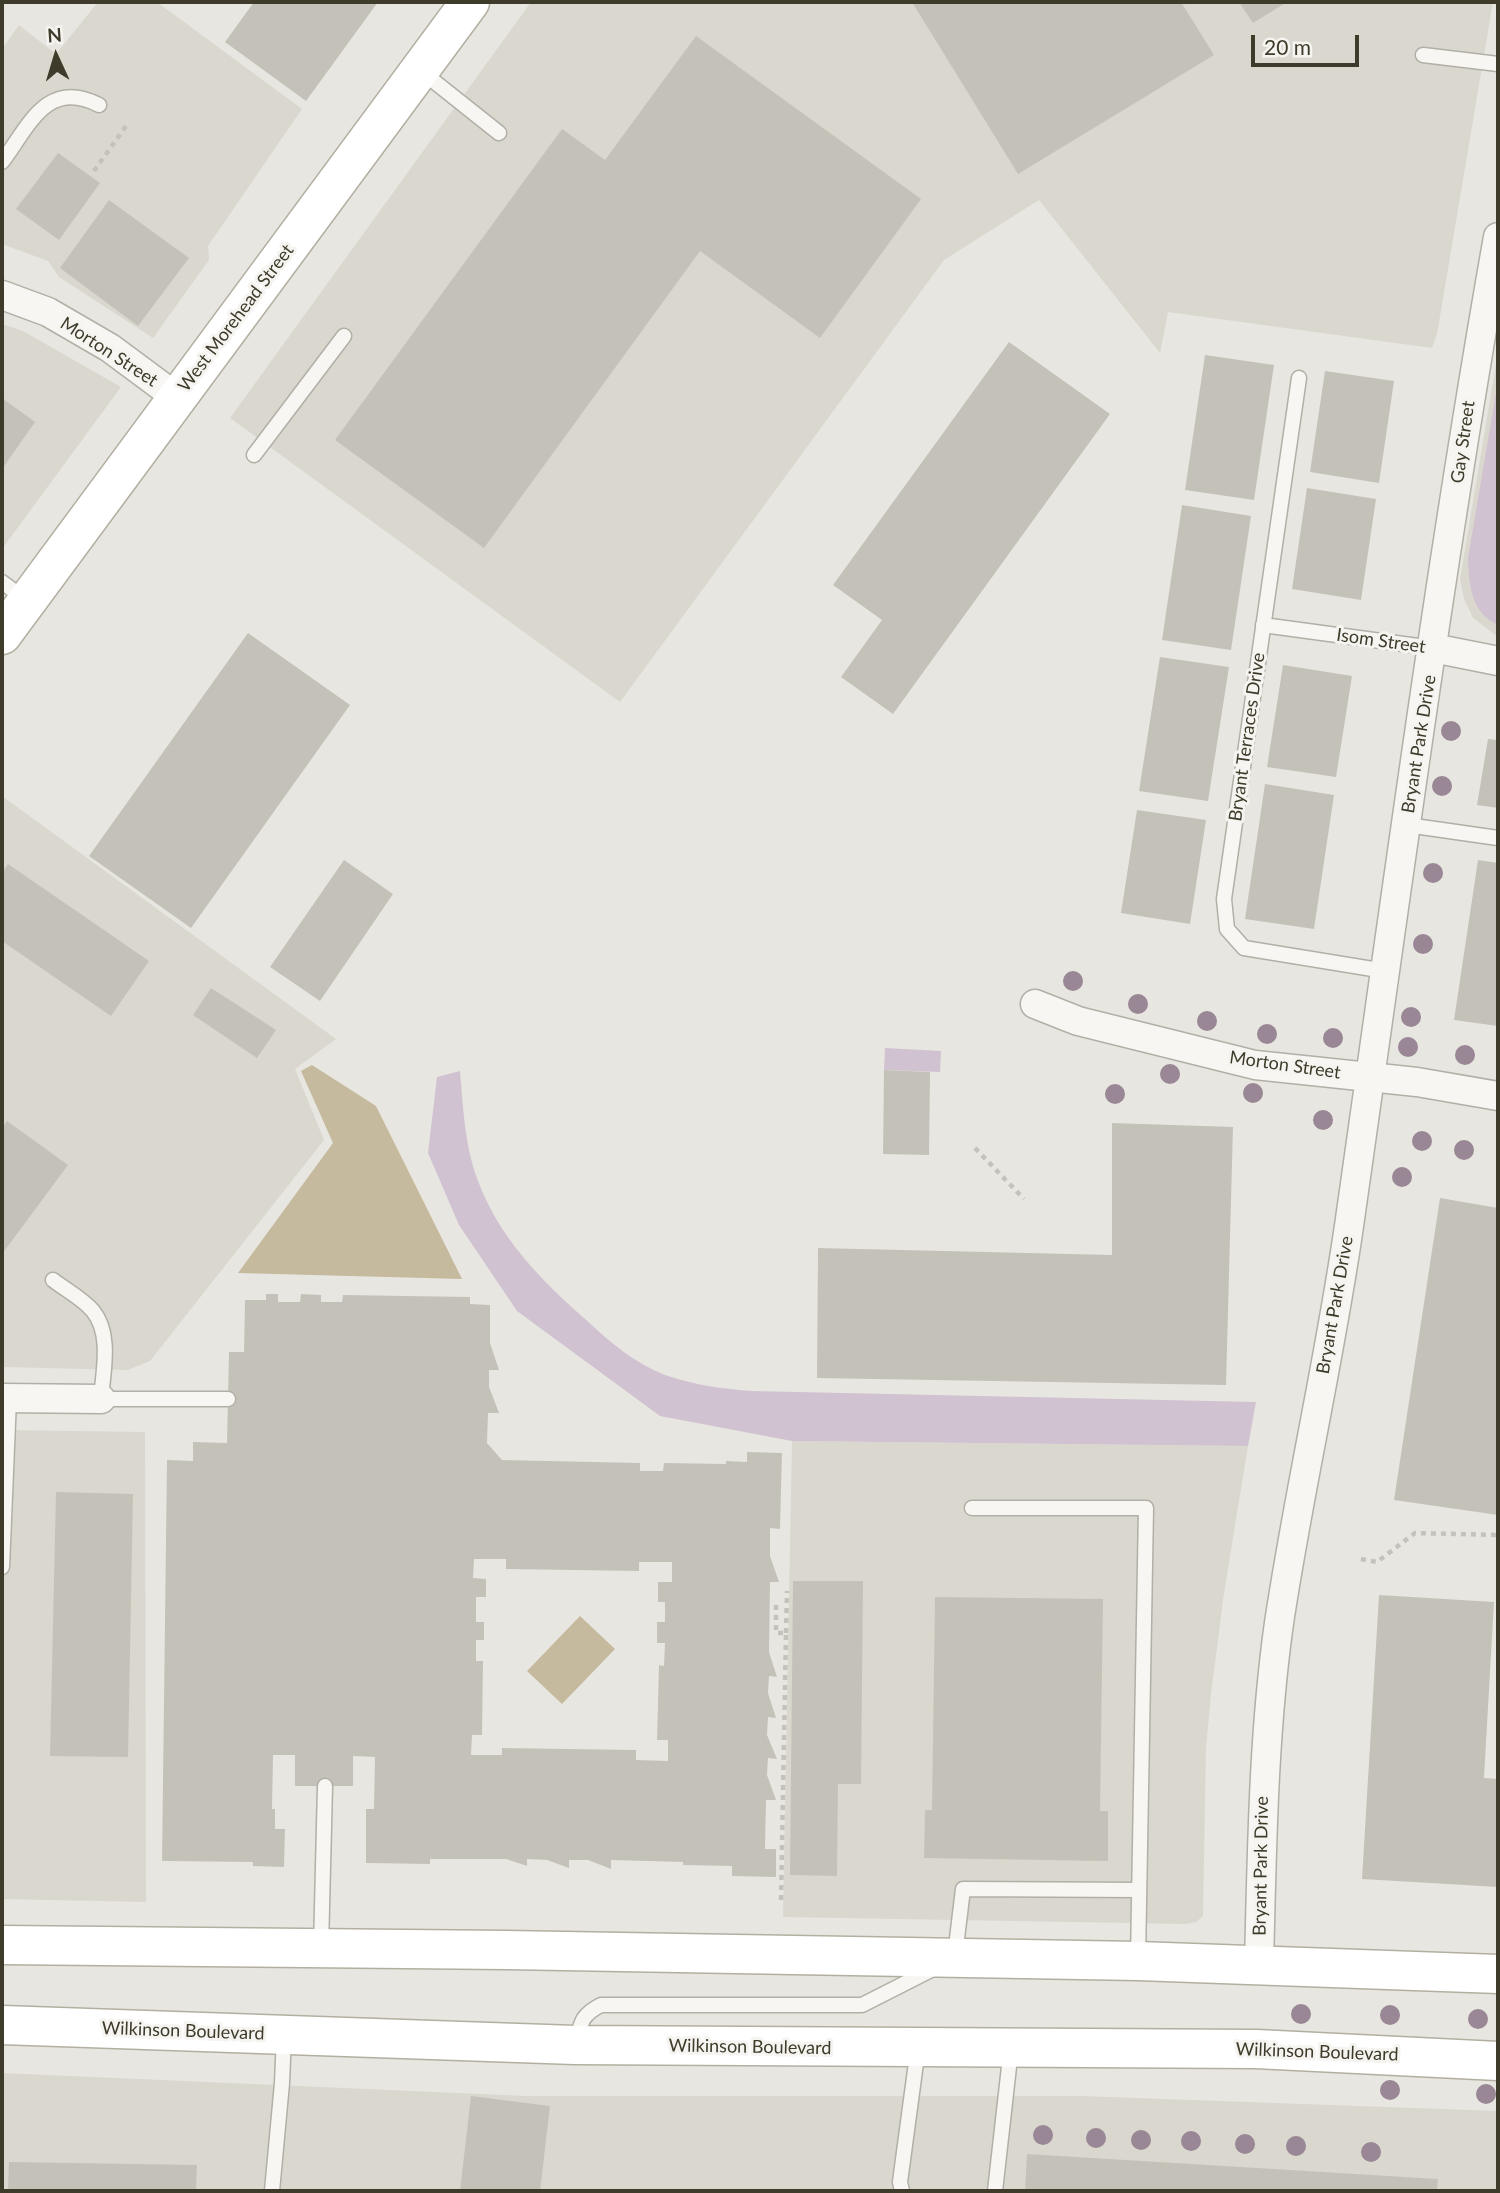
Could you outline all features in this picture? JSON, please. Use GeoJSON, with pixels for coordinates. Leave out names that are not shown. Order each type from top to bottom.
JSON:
{"type":"FeatureCollection","features":[{"type":"Feature","properties":{"kind":"main road","name":"West Morehead Street"},"geometry":{"type":"LineString","coordinates":[[2,635],[14,591],[176,397],[470,2]]}},
{"type":"Feature","properties":{"kind":"main road"},"geometry":{"type":"LineString","coordinates":[[2,1945],[1138,1961],[1498,1974]]}},
{"type":"Feature","properties":{"kind":"main road","name":"Wilkinson Boulevard"},"geometry":{"type":"LineString","coordinates":[[2,2025],[575,2045],[1256,2049],[1498,2061]]}},
{"type":"Feature","properties":{"kind":"street","name":"Gay Street"},"geometry":{"type":"LineString","coordinates":[[1433,648],[1468,406],[1498,237]]}},
{"type":"Feature","properties":{"kind":"street","name":"Morton Street"},"geometry":{"type":"LineString","coordinates":[[2,295],[48,312],[110,348],[176,397]]}},
{"type":"Feature","properties":{"kind":"street","name":"Isom Street"},"geometry":{"type":"LineString","coordinates":[[1433,648],[1498,661]]}},
{"type":"Feature","properties":{"kind":"street","name":"Bryant Park Drive"},"geometry":{"type":"LineString","coordinates":[[1259,1964],[1262,1805],[1266,1739],[1279,1624],[1348,1231],[1433,648]]}},
{"type":"Feature","properties":{"kind":"street","name":"Morton Street"},"geometry":{"type":"LineString","coordinates":[[1035,1004],[1078,1021],[1255,1065],[1369,1076],[1498,1096]]}},
{"type":"Feature","properties":{"kind":"street"},"geometry":{"type":"LineString","coordinates":[[5,1399],[101,1399]]}},
{"type":"Feature","properties":{"kind":"lane"},"geometry":{"type":"LineString","coordinates":[[1423,55],[1498,64]]}},
{"type":"Feature","properties":{"kind":"lane"},"geometry":{"type":"LineString","coordinates":[[420,70],[499,133]]}},
{"type":"Feature","properties":{"kind":"lane"},"geometry":{"type":"LineString","coordinates":[[2,162],[44,104],[67,96],[88,98],[99,105]]}},
{"type":"Feature","properties":{"kind":"lane"},"geometry":{"type":"LineString","coordinates":[[254,454],[344,336]]}},
{"type":"Feature","properties":{"kind":"lane","name":"Bryant Terraces Drive"},"geometry":{"type":"LineString","coordinates":[[1299,379],[1224,899],[1227,929],[1244,948],[1385,971]]}},
{"type":"Feature","properties":{"kind":"lane","name":"Isom Street"},"geometry":{"type":"LineString","coordinates":[[1263,625],[1433,648]]}},
{"type":"Feature","properties":{"kind":"lane"},"geometry":{"type":"LineString","coordinates":[[1406,825],[1498,838]]}},
{"type":"Feature","properties":{"kind":"lane"},"geometry":{"type":"LineString","coordinates":[[53,1280],[93,1311],[100,1323],[104,1339],[101,1399],[228,1399]]}},
{"type":"Feature","properties":{"kind":"lane"},"geometry":{"type":"LineString","coordinates":[[2,1567],[5,1399]]}},
{"type":"Feature","properties":{"kind":"lane"},"geometry":{"type":"LineString","coordinates":[[972,1508],[1146,1508],[1138,1961]]}},
{"type":"Feature","properties":{"kind":"lane"},"geometry":{"type":"LineString","coordinates":[[321,1948],[325,1786]]}},
{"type":"Feature","properties":{"kind":"lane"},"geometry":{"type":"LineString","coordinates":[[575,2045],[582,2020],[590,2010],[601,2006],[862,2005],[955,1958],[963,1889],[1139,1890]]}},
{"type":"Feature","properties":{"kind":"lane"},"geometry":{"type":"LineString","coordinates":[[272,2191],[284,2034]]}},
{"type":"Feature","properties":{"kind":"lane"},"geometry":{"type":"LineString","coordinates":[[902,2191],[900,2182],[903,2155],[918,2048]]}},
{"type":"Feature","properties":{"kind":"lane"},"geometry":{"type":"LineString","coordinates":[[995,2191],[1011,2048]]}},
{"type":"Feature","properties":{"kind":"path"},"geometry":{"type":"LineString","coordinates":[[94,172],[127,126]]}},
{"type":"Feature","properties":{"kind":"path"},"geometry":{"type":"LineString","coordinates":[[975,1148],[1024,1199]]}},
{"type":"Feature","properties":{"kind":"path"},"geometry":{"type":"LineString","coordinates":[[1361,1559],[1377,1562],[1415,1533],[1498,1535]]}},
{"type":"Feature","properties":{"kind":"path"},"geometry":{"type":"LineString","coordinates":[[780,1900],[787,1591]]}},
{"type":"Feature","properties":{"kind":"path"},"geometry":{"type":"LineString","coordinates":[[776,1605],[776,1633],[786,1633]]}},
{"type":"Feature","properties":{"kind":"shaded area"},"geometry":{"type":"Polygon","coordinates":[[[98,2],[157,2],[302,109],[208,246],[209,260],[153,338],[59,277],[48,261],[2,244],[2,49],[19,25],[56,54],[98,2]]]}},
{"type":"Feature","properties":{"kind":"shaded area"},"geometry":{"type":"Polygon","coordinates":[[[531,2],[1493,2],[1437,334],[1432,348],[1168,312],[1160,353],[1039,200],[944,260],[620,702],[230,418],[531,2]]]}},
{"type":"Feature","properties":{"kind":"shaded area"},"geometry":{"type":"Polygon","coordinates":[[[2,324],[23,331],[121,387],[2,549],[2,324]]]}},
{"type":"Feature","properties":{"kind":"shaded area"},"geometry":{"type":"Polygon","coordinates":[[[1498,352],[1498,637],[1473,618],[1464,599],[1460,579],[1498,352]]]}},
{"type":"Feature","properties":{"kind":"shaded area"},"geometry":{"type":"Polygon","coordinates":[[[1498,381],[1498,625],[1489,620],[1477,606],[1469,578],[1468,558],[1498,381]]]}},
{"type":"Feature","properties":{"kind":"shaded area"},"geometry":{"type":"Polygon","coordinates":[[[2,796],[336,1039],[295,1069],[324,1140],[150,1361],[128,1370],[2,1367],[2,796]]]}},
{"type":"Feature","properties":{"kind":"shaded area"},"geometry":{"type":"Polygon","coordinates":[[[885,1048],[941,1051],[940,1072],[884,1070],[885,1048]]]}},
{"type":"Feature","properties":{"kind":"shaded area"},"geometry":{"type":"Polygon","coordinates":[[[312,1065],[376,1106],[462,1279],[238,1273],[333,1143],[301,1071],[312,1065]]]}},
{"type":"Feature","properties":{"kind":"shaded area"},"geometry":{"type":"Polygon","coordinates":[[[460,1071],[470,1155],[487,1202],[510,1240],[537,1273],[568,1304],[624,1352],[656,1371],[699,1384],[752,1391],[1256,1402],[1248,1446],[792,1441],[660,1416],[517,1311],[459,1225],[428,1153],[437,1077],[460,1071]]]}},
{"type":"Feature","properties":{"kind":"shaded area"},"geometry":{"type":"Polygon","coordinates":[[[2,1430],[145,1432],[146,1902],[2,1899],[2,1430]]]}},
{"type":"Feature","properties":{"kind":"shaded area"},"geometry":{"type":"Polygon","coordinates":[[[792,1441],[1248,1446],[1211,1694],[1206,1748],[1203,1916],[1196,1922],[1186,1924],[783,1917],[792,1441]]]}},
{"type":"Feature","properties":{"kind":"shaded area"},"geometry":{"type":"Polygon","coordinates":[[[580,1616],[615,1649],[562,1704],[527,1671],[580,1616]]]}},
{"type":"Feature","properties":{"kind":"shaded area"},"geometry":{"type":"Polygon","coordinates":[[[2,2073],[526,2096],[1081,2096],[1498,2111],[1498,2191],[2,2191],[2,2073]]]}},
{"type":"Feature","properties":{"kind":"building"},"geometry":{"type":"Polygon","coordinates":[[[254,2],[378,2],[306,101],[225,42],[254,2]]]}},
{"type":"Feature","properties":{"kind":"building"},"geometry":{"type":"Polygon","coordinates":[[[912,2],[1181,2],[1214,55],[1018,174],[912,2]]]}},
{"type":"Feature","properties":{"kind":"building"},"geometry":{"type":"Polygon","coordinates":[[[1239,2],[1287,2],[1253,23],[1239,2]]]}},
{"type":"Feature","properties":{"kind":"building"},"geometry":{"type":"Polygon","coordinates":[[[696,36],[921,199],[820,338],[700,251],[484,548],[335,440],[562,129],[605,160],[696,36]]]}},
{"type":"Feature","properties":{"kind":"building"},"geometry":{"type":"Polygon","coordinates":[[[58,153],[100,183],[59,240],[16,209],[58,153]]]}},
{"type":"Feature","properties":{"kind":"building"},"geometry":{"type":"Polygon","coordinates":[[[109,200],[189,258],[138,326],[60,268],[109,200]]]}},
{"type":"Feature","properties":{"kind":"building"},"geometry":{"type":"Polygon","coordinates":[[[1009,342],[1110,414],[893,714],[841,677],[882,620],[833,585],[1009,342]]]}},
{"type":"Feature","properties":{"kind":"building"},"geometry":{"type":"Polygon","coordinates":[[[1205,355],[1274,365],[1254,500],[1185,490],[1205,355]]]}},
{"type":"Feature","properties":{"kind":"building"},"geometry":{"type":"Polygon","coordinates":[[[1325,371],[1394,381],[1379,483],[1310,472],[1325,371]]]}},
{"type":"Feature","properties":{"kind":"building"},"geometry":{"type":"Polygon","coordinates":[[[2,398],[35,422],[2,469],[2,398]]]}},
{"type":"Feature","properties":{"kind":"building"},"geometry":{"type":"Polygon","coordinates":[[[1307,488],[1376,499],[1361,600],[1292,589],[1307,488]]]}},
{"type":"Feature","properties":{"kind":"building"},"geometry":{"type":"Polygon","coordinates":[[[1182,505],[1251,516],[1231,650],[1162,640],[1182,505]]]}},
{"type":"Feature","properties":{"kind":"building"},"geometry":{"type":"Polygon","coordinates":[[[248,633],[350,705],[191,928],[89,856],[248,633]]]}},
{"type":"Feature","properties":{"kind":"building"},"geometry":{"type":"Polygon","coordinates":[[[1160,657],[1229,667],[1208,801],[1139,791],[1160,657]]]}},
{"type":"Feature","properties":{"kind":"building"},"geometry":{"type":"Polygon","coordinates":[[[1283,665],[1352,676],[1336,777],[1267,767],[1283,665]]]}},
{"type":"Feature","properties":{"kind":"building"},"geometry":{"type":"Polygon","coordinates":[[[1488,739],[1498,740],[1498,808],[1477,805],[1488,739]]]}},
{"type":"Feature","properties":{"kind":"building"},"geometry":{"type":"Polygon","coordinates":[[[1265,784],[1334,795],[1314,929],[1245,919],[1265,784]]]}},
{"type":"Feature","properties":{"kind":"building"},"geometry":{"type":"Polygon","coordinates":[[[1137,810],[1206,820],[1190,924],[1121,913],[1137,810]]]}},
{"type":"Feature","properties":{"kind":"building"},"geometry":{"type":"Polygon","coordinates":[[[344,860],[393,894],[320,1001],[270,967],[344,860]]]}},
{"type":"Feature","properties":{"kind":"building"},"geometry":{"type":"Polygon","coordinates":[[[1478,860],[1498,863],[1498,1026],[1454,1020],[1478,860]]]}},
{"type":"Feature","properties":{"kind":"building"},"geometry":{"type":"Polygon","coordinates":[[[8,864],[149,961],[111,1016],[2,941],[2,873],[8,864]]]}},
{"type":"Feature","properties":{"kind":"building"},"geometry":{"type":"Polygon","coordinates":[[[211,988],[276,1030],[257,1058],[193,1015],[211,988]]]}},
{"type":"Feature","properties":{"kind":"building"},"geometry":{"type":"Polygon","coordinates":[[[884,1070],[930,1072],[929,1155],[883,1154],[884,1070]]]}},
{"type":"Feature","properties":{"kind":"building"},"geometry":{"type":"Polygon","coordinates":[[[7,1121],[68,1165],[2,1254],[2,1128],[7,1121]]]}},
{"type":"Feature","properties":{"kind":"building"},"geometry":{"type":"Polygon","coordinates":[[[1112,1123],[1233,1127],[1226,1385],[817,1378],[818,1248],[1112,1255],[1112,1123]]]}},
{"type":"Feature","properties":{"kind":"building"},"geometry":{"type":"Polygon","coordinates":[[[1440,1198],[1498,1208],[1498,1515],[1394,1500],[1440,1198]]]}},
{"type":"Feature","properties":{"kind":"building"},"geometry":{"type":"Polygon","coordinates":[[[266,1294],[278,1294],[278,1302],[300,1302],[301,1294],[321,1295],[321,1302],[342,1302],[343,1295],[470,1297],[470,1304],[490,1305],[490,1343],[499,1370],[489,1370],[489,1387],[499,1413],[488,1413],[487,1443],[502,1460],[640,1463],[640,1471],[663,1471],[664,1463],[726,1464],[726,1461],[747,1462],[747,1452],[782,1453],[780,1529],[770,1528],[770,1556],[779,1582],[770,1582],[769,1652],[777,1677],[769,1676],[768,1693],[776,1718],[768,1717],[767,1735],[777,1759],[768,1758],[767,1775],[776,1800],[766,1800],[765,1849],[776,1849],[776,1877],[732,1876],[732,1866],[683,1865],[683,1862],[611,1860],[611,1869],[588,1860],[569,1860],[569,1868],[547,1860],[527,1859],[527,1866],[506,1859],[430,1859],[430,1864],[366,1863],[366,1809],[374,1809],[375,1757],[353,1756],[353,1786],[295,1786],[295,1755],[273,1755],[272,1809],[275,1809],[275,1829],[285,1829],[284,1867],[253,1866],[253,1862],[162,1861],[167,1460],[193,1461],[193,1442],[227,1443],[229,1352],[244,1352],[245,1300],[266,1300],[266,1294]],[[474,1559],[473,1578],[486,1579],[486,1597],[476,1597],[476,1622],[484,1622],[484,1640],[476,1640],[476,1661],[483,1661],[482,1735],[472,1735],[471,1755],[502,1755],[502,1748],[636,1750],[636,1760],[668,1761],[668,1740],[657,1740],[659,1665],[664,1666],[665,1643],[657,1643],[657,1622],[665,1622],[665,1602],[658,1602],[658,1582],[672,1582],[672,1562],[639,1562],[639,1571],[506,1569],[506,1559],[474,1559]]]}},
{"type":"Feature","properties":{"kind":"building"},"geometry":{"type":"Polygon","coordinates":[[[56,1492],[133,1494],[128,1757],[50,1756],[56,1492]]]}},
{"type":"Feature","properties":{"kind":"building"},"geometry":{"type":"Polygon","coordinates":[[[793,1581],[863,1581],[861,1784],[838,1784],[837,1876],[790,1875],[793,1581]]]}},
{"type":"Feature","properties":{"kind":"building"},"geometry":{"type":"Polygon","coordinates":[[[1379,1595],[1494,1602],[1484,1778],[1498,1779],[1498,1887],[1362,1879],[1379,1595]]]}},
{"type":"Feature","properties":{"kind":"building"},"geometry":{"type":"Polygon","coordinates":[[[935,1597],[1103,1599],[1100,1811],[1108,1811],[1108,1861],[924,1858],[925,1810],[932,1810],[935,1597]]]}},
{"type":"Feature","properties":{"kind":"building"},"geometry":{"type":"Polygon","coordinates":[[[471,2096],[550,2106],[540,2191],[460,2191],[471,2096]]]}},
{"type":"Feature","properties":{"kind":"building"},"geometry":{"type":"Polygon","coordinates":[[[1027,2154],[1438,2179],[1437,2191],[1025,2191],[1027,2154]]]}},
{"type":"Feature","properties":{"kind":"building"},"geometry":{"type":"Polygon","coordinates":[[[9,2162],[197,2165],[196,2191],[8,2191],[9,2162]]]}}]}
